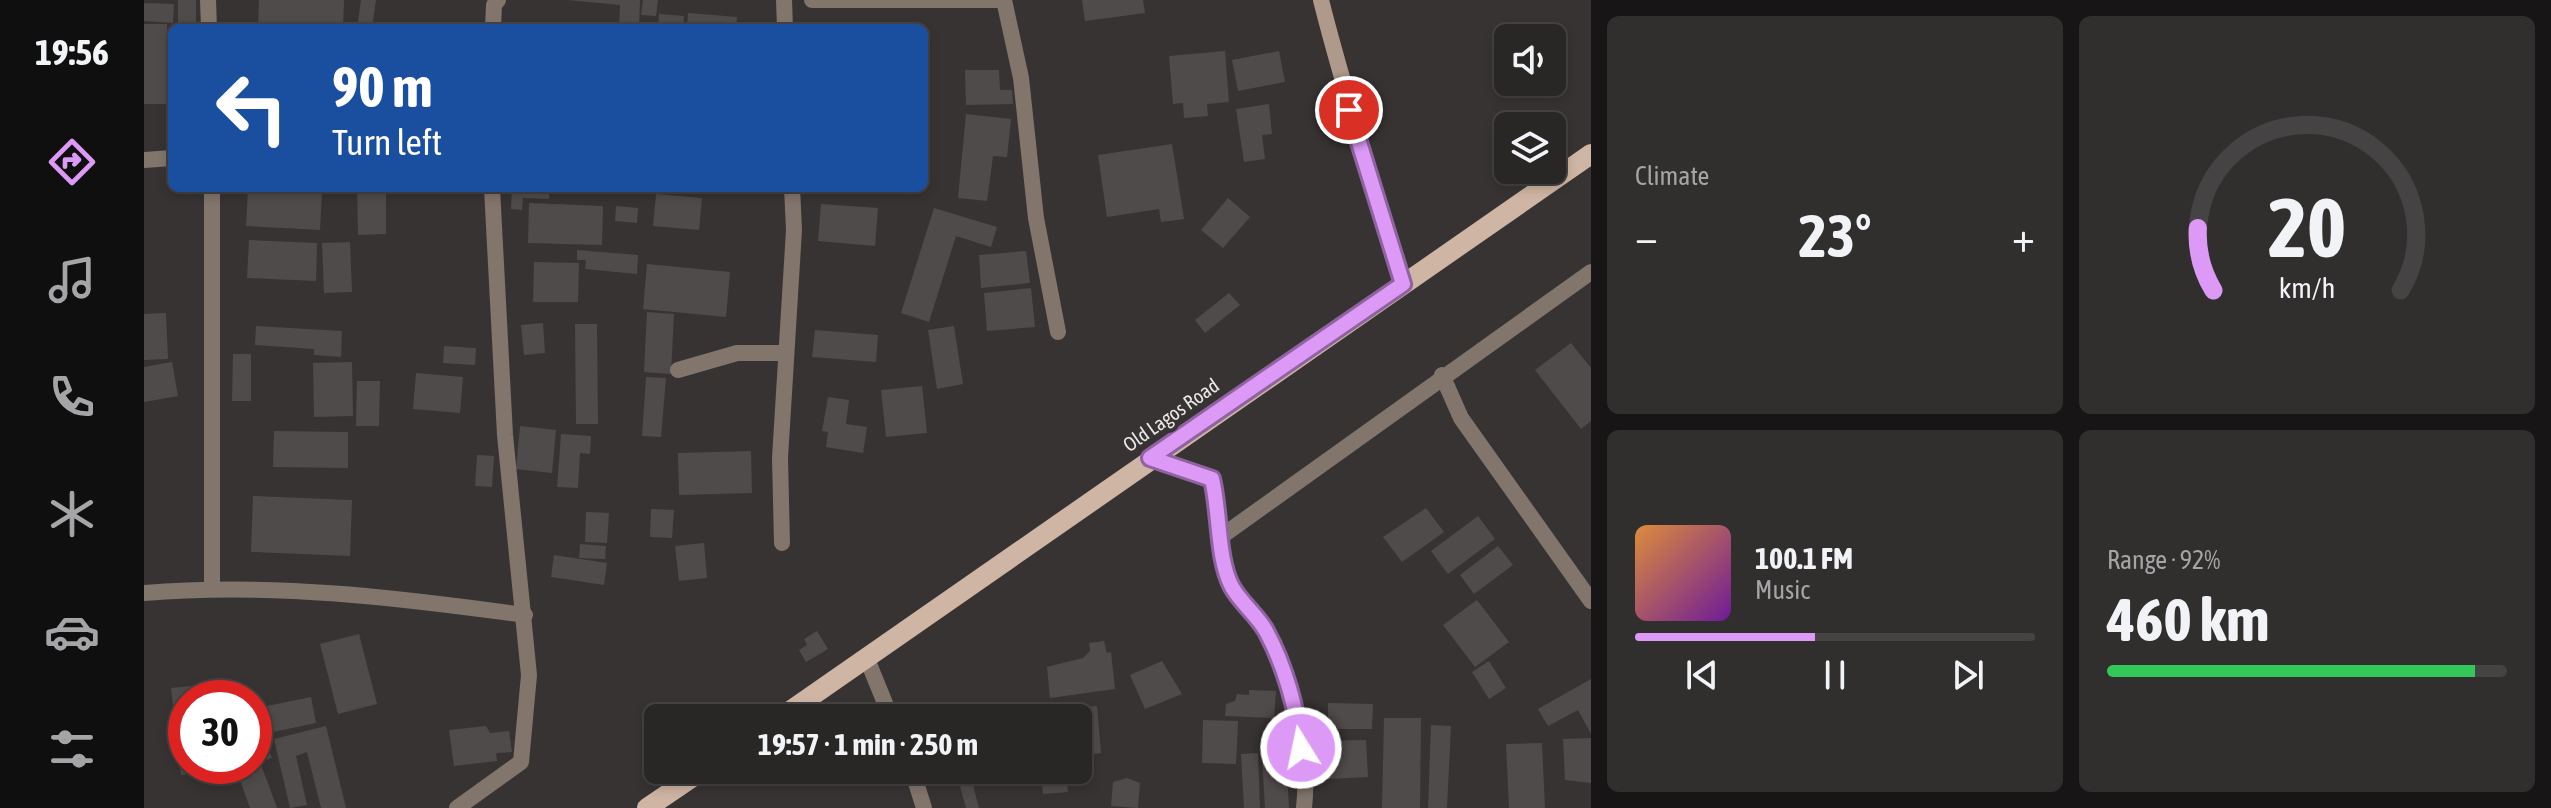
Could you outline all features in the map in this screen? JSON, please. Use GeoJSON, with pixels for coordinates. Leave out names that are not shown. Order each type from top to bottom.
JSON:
{"type":"FeatureCollection","features":[{"type":"Feature","properties":{"kind":"main road","name":"Old Lagos Road"},"geometry":{"type":"LineString","coordinates":[[801,704],[1591,154]]}},
{"type":"Feature","properties":{"kind":"main road"},"geometry":{"type":"LineString","coordinates":[[647,808],[682,784]]}},
{"type":"Feature","properties":{"kind":"street"},"geometry":{"type":"LineString","coordinates":[[208,0],[209,24]]}},
{"type":"Feature","properties":{"kind":"street"},"geometry":{"type":"LineString","coordinates":[[784,0],[785,24]]}},
{"type":"Feature","properties":{"kind":"street"},"geometry":{"type":"LineString","coordinates":[[812,0],[1004,0],[1021,78],[1036,218],[1058,332]]}},
{"type":"Feature","properties":{"kind":"street"},"geometry":{"type":"LineString","coordinates":[[1321,0],[1357,139],[1376,190],[1403,284]]}},
{"type":"Feature","properties":{"kind":"street"},"geometry":{"type":"LineString","coordinates":[[493,24],[494,2]]}},
{"type":"Feature","properties":{"kind":"street"},"geometry":{"type":"LineString","coordinates":[[144,160],[168,158]]}},
{"type":"Feature","properties":{"kind":"street"},"geometry":{"type":"LineString","coordinates":[[212,192],[212,587]]}},
{"type":"Feature","properties":{"kind":"street"},"geometry":{"type":"LineString","coordinates":[[457,808],[521,762],[529,675],[505,435],[492,192]]}},
{"type":"Feature","properties":{"kind":"street"},"geometry":{"type":"LineString","coordinates":[[782,543],[780,458],[794,230],[792,192]]}},
{"type":"Feature","properties":{"kind":"street"},"geometry":{"type":"LineString","coordinates":[[1222,536],[1442,375],[1591,272]]}},
{"type":"Feature","properties":{"kind":"street"},"geometry":{"type":"LineString","coordinates":[[678,370],[737,353],[786,353]]}},
{"type":"Feature","properties":{"kind":"street"},"geometry":{"type":"LineString","coordinates":[[1442,375],[1461,418],[1591,601]]}},
{"type":"Feature","properties":{"kind":"street"},"geometry":{"type":"LineString","coordinates":[[1150,458],[1212,479],[1225,565],[1232,587],[1265,629],[1281,665],[1299,725],[1304,808]]}},
{"type":"Feature","properties":{"kind":"street"},"geometry":{"type":"LineString","coordinates":[[144,593],[212,587],[372,598],[525,615]]}},
{"type":"Feature","properties":{"kind":"street"},"geometry":{"type":"LineString","coordinates":[[867,659],[885,704]]}},
{"type":"Feature","properties":{"kind":"street"},"geometry":{"type":"LineString","coordinates":[[916,784],[924,808]]}},
{"type":"Feature","properties":{"kind":"building"},"geometry":{"type":"Polygon","coordinates":[[[178,0],[196,0],[196,24],[178,24],[178,0]]]}},
{"type":"Feature","properties":{"kind":"building"},"geometry":{"type":"Polygon","coordinates":[[[259,0],[344,0],[343,24],[258,24],[259,0]]]}},
{"type":"Feature","properties":{"kind":"building"},"geometry":{"type":"Polygon","coordinates":[[[361,0],[376,0],[373,24],[358,24],[361,0]]]}},
{"type":"Feature","properties":{"kind":"building"},"geometry":{"type":"Polygon","coordinates":[[[567,0],[640,0],[639,24],[619,24],[620,5],[567,0]]]}},
{"type":"Feature","properties":{"kind":"building"},"geometry":{"type":"Polygon","coordinates":[[[643,0],[658,0],[656,16],[641,15],[643,0]]]}},
{"type":"Feature","properties":{"kind":"building"},"geometry":{"type":"Polygon","coordinates":[[[1082,0],[1143,0],[1145,13],[1085,21],[1082,0]]]}},
{"type":"Feature","properties":{"kind":"building"},"geometry":{"type":"Polygon","coordinates":[[[144,3],[174,4],[173,23],[144,21],[144,3]]]}},
{"type":"Feature","properties":{"kind":"building"},"geometry":{"type":"Polygon","coordinates":[[[688,13],[737,17],[736,24],[687,24],[688,13]]]}},
{"type":"Feature","properties":{"kind":"building"},"geometry":{"type":"Polygon","coordinates":[[[659,14],[684,16],[683,24],[658,24],[659,14]]]}},
{"type":"Feature","properties":{"kind":"building"},"geometry":{"type":"Polygon","coordinates":[[[144,24],[167,24],[167,104],[144,104],[144,24]]]}},
{"type":"Feature","properties":{"kind":"building"},"geometry":{"type":"Polygon","coordinates":[[[1225,51],[1229,102],[1207,104],[1208,116],[1184,118],[1183,103],[1173,104],[1169,56],[1225,51]]]}},
{"type":"Feature","properties":{"kind":"building"},"geometry":{"type":"Polygon","coordinates":[[[1279,51],[1285,82],[1238,91],[1232,60],[1279,51]]]}},
{"type":"Feature","properties":{"kind":"building"},"geometry":{"type":"Polygon","coordinates":[[[965,70],[999,70],[1000,90],[1012,90],[1013,104],[966,105],[965,70]]]}},
{"type":"Feature","properties":{"kind":"building"},"geometry":{"type":"Polygon","coordinates":[[[1269,104],[1272,134],[1262,135],[1265,159],[1244,162],[1236,109],[1269,104]]]}},
{"type":"Feature","properties":{"kind":"building"},"geometry":{"type":"Polygon","coordinates":[[[966,114],[1011,119],[1007,157],[993,156],[987,201],[958,198],[966,114]]]}},
{"type":"Feature","properties":{"kind":"building"},"geometry":{"type":"Polygon","coordinates":[[[1172,144],[1184,219],[1161,222],[1159,209],[1107,217],[1098,155],[1172,144]]]}},
{"type":"Feature","properties":{"kind":"building"},"geometry":{"type":"Polygon","coordinates":[[[248,192],[322,192],[320,230],[246,226],[248,192]]]}},
{"type":"Feature","properties":{"kind":"building"},"geometry":{"type":"Polygon","coordinates":[[[357,192],[386,192],[386,234],[358,235],[357,192]]]}},
{"type":"Feature","properties":{"kind":"building"},"geometry":{"type":"Polygon","coordinates":[[[512,192],[549,192],[549,199],[523,198],[522,210],[511,209],[512,192]]]}},
{"type":"Feature","properties":{"kind":"building"},"geometry":{"type":"Polygon","coordinates":[[[656,194],[702,198],[699,230],[653,226],[656,194]]]}},
{"type":"Feature","properties":{"kind":"building"},"geometry":{"type":"Polygon","coordinates":[[[1228,198],[1250,217],[1223,248],[1201,230],[1228,198]]]}},
{"type":"Feature","properties":{"kind":"building"},"geometry":{"type":"Polygon","coordinates":[[[529,203],[603,206],[602,245],[528,243],[529,203]]]}},
{"type":"Feature","properties":{"kind":"building"},"geometry":{"type":"Polygon","coordinates":[[[821,204],[878,208],[875,246],[818,241],[821,204]]]}},
{"type":"Feature","properties":{"kind":"building"},"geometry":{"type":"Polygon","coordinates":[[[616,206],[638,208],[637,223],[615,221],[616,206]]]}},
{"type":"Feature","properties":{"kind":"building"},"geometry":{"type":"Polygon","coordinates":[[[934,208],[997,227],[991,247],[956,236],[929,322],[901,313],[934,208]]]}},
{"type":"Feature","properties":{"kind":"building"},"geometry":{"type":"Polygon","coordinates":[[[249,240],[317,243],[316,281],[247,278],[249,240]]]}},
{"type":"Feature","properties":{"kind":"building"},"geometry":{"type":"Polygon","coordinates":[[[350,242],[352,292],[324,293],[322,243],[350,242]]]}},
{"type":"Feature","properties":{"kind":"building"},"geometry":{"type":"Polygon","coordinates":[[[577,250],[638,255],[637,274],[585,269],[586,260],[577,260],[577,250]]]}},
{"type":"Feature","properties":{"kind":"building"},"geometry":{"type":"Polygon","coordinates":[[[1026,251],[1030,283],[981,288],[979,255],[1026,251]]]}},
{"type":"Feature","properties":{"kind":"building"},"geometry":{"type":"Polygon","coordinates":[[[534,262],[579,263],[578,302],[533,302],[534,262]]]}},
{"type":"Feature","properties":{"kind":"building"},"geometry":{"type":"Polygon","coordinates":[[[647,264],[730,272],[726,317],[643,309],[647,264]]]}},
{"type":"Feature","properties":{"kind":"building"},"geometry":{"type":"Polygon","coordinates":[[[1031,288],[1035,327],[987,331],[984,293],[1031,288]]]}},
{"type":"Feature","properties":{"kind":"building"},"geometry":{"type":"Polygon","coordinates":[[[1229,293],[1240,305],[1205,333],[1195,320],[1229,293]]]}},
{"type":"Feature","properties":{"kind":"building"},"geometry":{"type":"Polygon","coordinates":[[[647,312],[674,314],[671,374],[644,372],[647,312]]]}},
{"type":"Feature","properties":{"kind":"building"},"geometry":{"type":"Polygon","coordinates":[[[166,313],[168,359],[144,360],[144,314],[166,313]]]}},
{"type":"Feature","properties":{"kind":"building"},"geometry":{"type":"Polygon","coordinates":[[[543,323],[545,353],[524,355],[521,325],[543,323]]]}},
{"type":"Feature","properties":{"kind":"building"},"geometry":{"type":"Polygon","coordinates":[[[575,324],[597,324],[598,424],[576,424],[575,324]]]}},
{"type":"Feature","properties":{"kind":"building"},"geometry":{"type":"Polygon","coordinates":[[[256,326],[342,331],[341,357],[314,355],[314,349],[255,345],[256,326]]]}},
{"type":"Feature","properties":{"kind":"building"},"geometry":{"type":"Polygon","coordinates":[[[954,326],[963,384],[937,389],[928,330],[954,326]]]}},
{"type":"Feature","properties":{"kind":"building"},"geometry":{"type":"Polygon","coordinates":[[[815,330],[878,335],[876,362],[812,357],[815,330]]]}},
{"type":"Feature","properties":{"kind":"building"},"geometry":{"type":"Polygon","coordinates":[[[1571,343],[1591,368],[1591,421],[1581,429],[1535,370],[1571,343]]]}},
{"type":"Feature","properties":{"kind":"building"},"geometry":{"type":"Polygon","coordinates":[[[444,346],[476,348],[475,365],[443,363],[444,346]]]}},
{"type":"Feature","properties":{"kind":"building"},"geometry":{"type":"Polygon","coordinates":[[[233,354],[251,354],[251,401],[232,401],[233,354]]]}},
{"type":"Feature","properties":{"kind":"building"},"geometry":{"type":"Polygon","coordinates":[[[172,362],[178,396],[144,402],[144,367],[172,362]]]}},
{"type":"Feature","properties":{"kind":"building"},"geometry":{"type":"Polygon","coordinates":[[[352,362],[353,416],[314,417],[313,363],[352,362]]]}},
{"type":"Feature","properties":{"kind":"building"},"geometry":{"type":"Polygon","coordinates":[[[416,373],[463,377],[460,413],[413,409],[416,373]]]}},
{"type":"Feature","properties":{"kind":"building"},"geometry":{"type":"Polygon","coordinates":[[[646,377],[666,378],[661,437],[642,436],[646,377]]]}},
{"type":"Feature","properties":{"kind":"building"},"geometry":{"type":"Polygon","coordinates":[[[357,381],[380,381],[379,426],[356,426],[357,381]]]}},
{"type":"Feature","properties":{"kind":"building"},"geometry":{"type":"Polygon","coordinates":[[[922,386],[927,433],[886,437],[881,390],[922,386]]]}},
{"type":"Feature","properties":{"kind":"building"},"geometry":{"type":"Polygon","coordinates":[[[828,397],[849,400],[846,424],[867,427],[863,453],[826,447],[828,432],[822,431],[828,397]]]}},
{"type":"Feature","properties":{"kind":"building"},"geometry":{"type":"Polygon","coordinates":[[[520,426],[556,430],[552,473],[516,469],[520,426]]]}},
{"type":"Feature","properties":{"kind":"building"},"geometry":{"type":"Polygon","coordinates":[[[274,431],[348,432],[348,468],[273,467],[274,431]]]}},
{"type":"Feature","properties":{"kind":"building"},"geometry":{"type":"Polygon","coordinates":[[[561,434],[591,436],[590,454],[580,453],[578,488],[557,487],[561,434]]]}},
{"type":"Feature","properties":{"kind":"building"},"geometry":{"type":"Polygon","coordinates":[[[751,451],[752,493],[679,495],[678,453],[751,451]]]}},
{"type":"Feature","properties":{"kind":"building"},"geometry":{"type":"Polygon","coordinates":[[[477,455],[494,456],[492,487],[475,486],[477,455]]]}},
{"type":"Feature","properties":{"kind":"building"},"geometry":{"type":"Polygon","coordinates":[[[253,496],[352,500],[350,556],[251,552],[253,496]]]}},
{"type":"Feature","properties":{"kind":"building"},"geometry":{"type":"Polygon","coordinates":[[[1426,508],[1444,532],[1402,562],[1383,537],[1426,508]]]}},
{"type":"Feature","properties":{"kind":"building"},"geometry":{"type":"Polygon","coordinates":[[[651,509],[674,510],[672,538],[650,537],[651,509]]]}},
{"type":"Feature","properties":{"kind":"building"},"geometry":{"type":"Polygon","coordinates":[[[586,512],[609,513],[607,543],[585,542],[586,512]]]}},
{"type":"Feature","properties":{"kind":"building"},"geometry":{"type":"Polygon","coordinates":[[[1478,516],[1495,539],[1448,574],[1431,551],[1478,516]]]}},
{"type":"Feature","properties":{"kind":"building"},"geometry":{"type":"Polygon","coordinates":[[[704,543],[707,578],[679,581],[675,546],[704,543]]]}},
{"type":"Feature","properties":{"kind":"building"},"geometry":{"type":"Polygon","coordinates":[[[580,544],[606,546],[605,559],[579,558],[580,544]]]}},
{"type":"Feature","properties":{"kind":"building"},"geometry":{"type":"Polygon","coordinates":[[[1498,546],[1513,565],[1474,594],[1460,575],[1498,546]]]}},
{"type":"Feature","properties":{"kind":"building"},"geometry":{"type":"Polygon","coordinates":[[[554,555],[607,563],[604,585],[551,577],[554,555]]]}},
{"type":"Feature","properties":{"kind":"building"},"geometry":{"type":"Polygon","coordinates":[[[1477,600],[1509,642],[1475,667],[1443,625],[1477,600]]]}},
{"type":"Feature","properties":{"kind":"building"},"geometry":{"type":"Polygon","coordinates":[[[817,631],[828,649],[806,662],[799,650],[807,645],[804,639],[817,631]]]}},
{"type":"Feature","properties":{"kind":"building"},"geometry":{"type":"Polygon","coordinates":[[[359,634],[377,704],[338,714],[320,644],[359,634]]]}},
{"type":"Feature","properties":{"kind":"building"},"geometry":{"type":"Polygon","coordinates":[[[1104,641],[1107,653],[1111,652],[1115,689],[1050,698],[1047,667],[1083,658],[1090,651],[1089,643],[1104,641]]]}},
{"type":"Feature","properties":{"kind":"building"},"geometry":{"type":"Polygon","coordinates":[[[1162,661],[1182,694],[1145,709],[1130,675],[1162,661]]]}},
{"type":"Feature","properties":{"kind":"building"},"geometry":{"type":"Polygon","coordinates":[[[1489,661],[1506,688],[1489,699],[1472,672],[1489,661]]]}},
{"type":"Feature","properties":{"kind":"building"},"geometry":{"type":"Polygon","coordinates":[[[1591,679],[1591,734],[1578,710],[1548,726],[1538,709],[1591,679]]]}},
{"type":"Feature","properties":{"kind":"building"},"geometry":{"type":"Polygon","coordinates":[[[1249,690],[1276,691],[1274,718],[1225,716],[1226,704],[1235,701],[1237,694],[1249,695],[1249,690]]]}},
{"type":"Feature","properties":{"kind":"building"},"geometry":{"type":"Polygon","coordinates":[[[311,697],[316,723],[272,732],[272,705],[311,697]]]}},
{"type":"Feature","properties":{"kind":"building"},"geometry":{"type":"Polygon","coordinates":[[[1328,703],[1373,704],[1372,729],[1328,729],[1328,703]]]}},
{"type":"Feature","properties":{"kind":"building"},"geometry":{"type":"Polygon","coordinates":[[[1092,706],[1097,706],[1101,753],[1092,754],[1092,706]]]}},
{"type":"Feature","properties":{"kind":"building"},"geometry":{"type":"Polygon","coordinates":[[[1384,718],[1421,718],[1420,808],[1382,808],[1384,718]]]}},
{"type":"Feature","properties":{"kind":"building"},"geometry":{"type":"Polygon","coordinates":[[[1203,720],[1238,721],[1236,764],[1202,763],[1203,720]]]}},
{"type":"Feature","properties":{"kind":"building"},"geometry":{"type":"Polygon","coordinates":[[[1431,725],[1451,726],[1447,808],[1428,808],[1431,725]]]}},
{"type":"Feature","properties":{"kind":"building"},"geometry":{"type":"Polygon","coordinates":[[[326,726],[346,808],[321,808],[307,752],[296,756],[307,805],[290,808],[274,739],[326,726]]]}},
{"type":"Feature","properties":{"kind":"building"},"geometry":{"type":"Polygon","coordinates":[[[486,726],[490,733],[509,731],[512,752],[496,753],[497,761],[454,766],[449,730],[486,726]]]}},
{"type":"Feature","properties":{"kind":"building"},"geometry":{"type":"Polygon","coordinates":[[[1591,738],[1591,783],[1565,780],[1563,739],[1591,738]]]}},
{"type":"Feature","properties":{"kind":"building"},"geometry":{"type":"Polygon","coordinates":[[[1366,740],[1368,777],[1328,779],[1326,741],[1366,740]]]}},
{"type":"Feature","properties":{"kind":"building"},"geometry":{"type":"Polygon","coordinates":[[[1542,743],[1545,808],[1509,808],[1506,744],[1542,743]]]}},
{"type":"Feature","properties":{"kind":"building"},"geometry":{"type":"Polygon","coordinates":[[[1258,753],[1260,808],[1244,808],[1241,754],[1258,753]]]}},
{"type":"Feature","properties":{"kind":"building"},"geometry":{"type":"Polygon","coordinates":[[[1286,755],[1289,808],[1265,808],[1262,756],[1286,755]]]}},
{"type":"Feature","properties":{"kind":"building"},"geometry":{"type":"Polygon","coordinates":[[[1127,778],[1140,783],[1138,808],[1111,806],[1113,782],[1127,778]]]}},
{"type":"Feature","properties":{"kind":"building"},"geometry":{"type":"Polygon","coordinates":[[[241,784],[268,784],[277,808],[250,808],[241,784]]]}},
{"type":"Feature","properties":{"kind":"building"},"geometry":{"type":"Polygon","coordinates":[[[959,784],[973,784],[979,808],[966,808],[959,784]]]}},
{"type":"Feature","properties":{"kind":"building"},"geometry":{"type":"Polygon","coordinates":[[[1042,784],[1067,784],[1068,792],[1043,794],[1042,784]]]}},
{"type":"Feature","properties":{"kind":"route"},"geometry":{"type":"LineString","coordinates":[[1301,748],[1299,725],[1281,665],[1265,629],[1232,587],[1225,565],[1220,509],[1212,479],[1150,458],[1403,284],[1349,110]]}}]}
